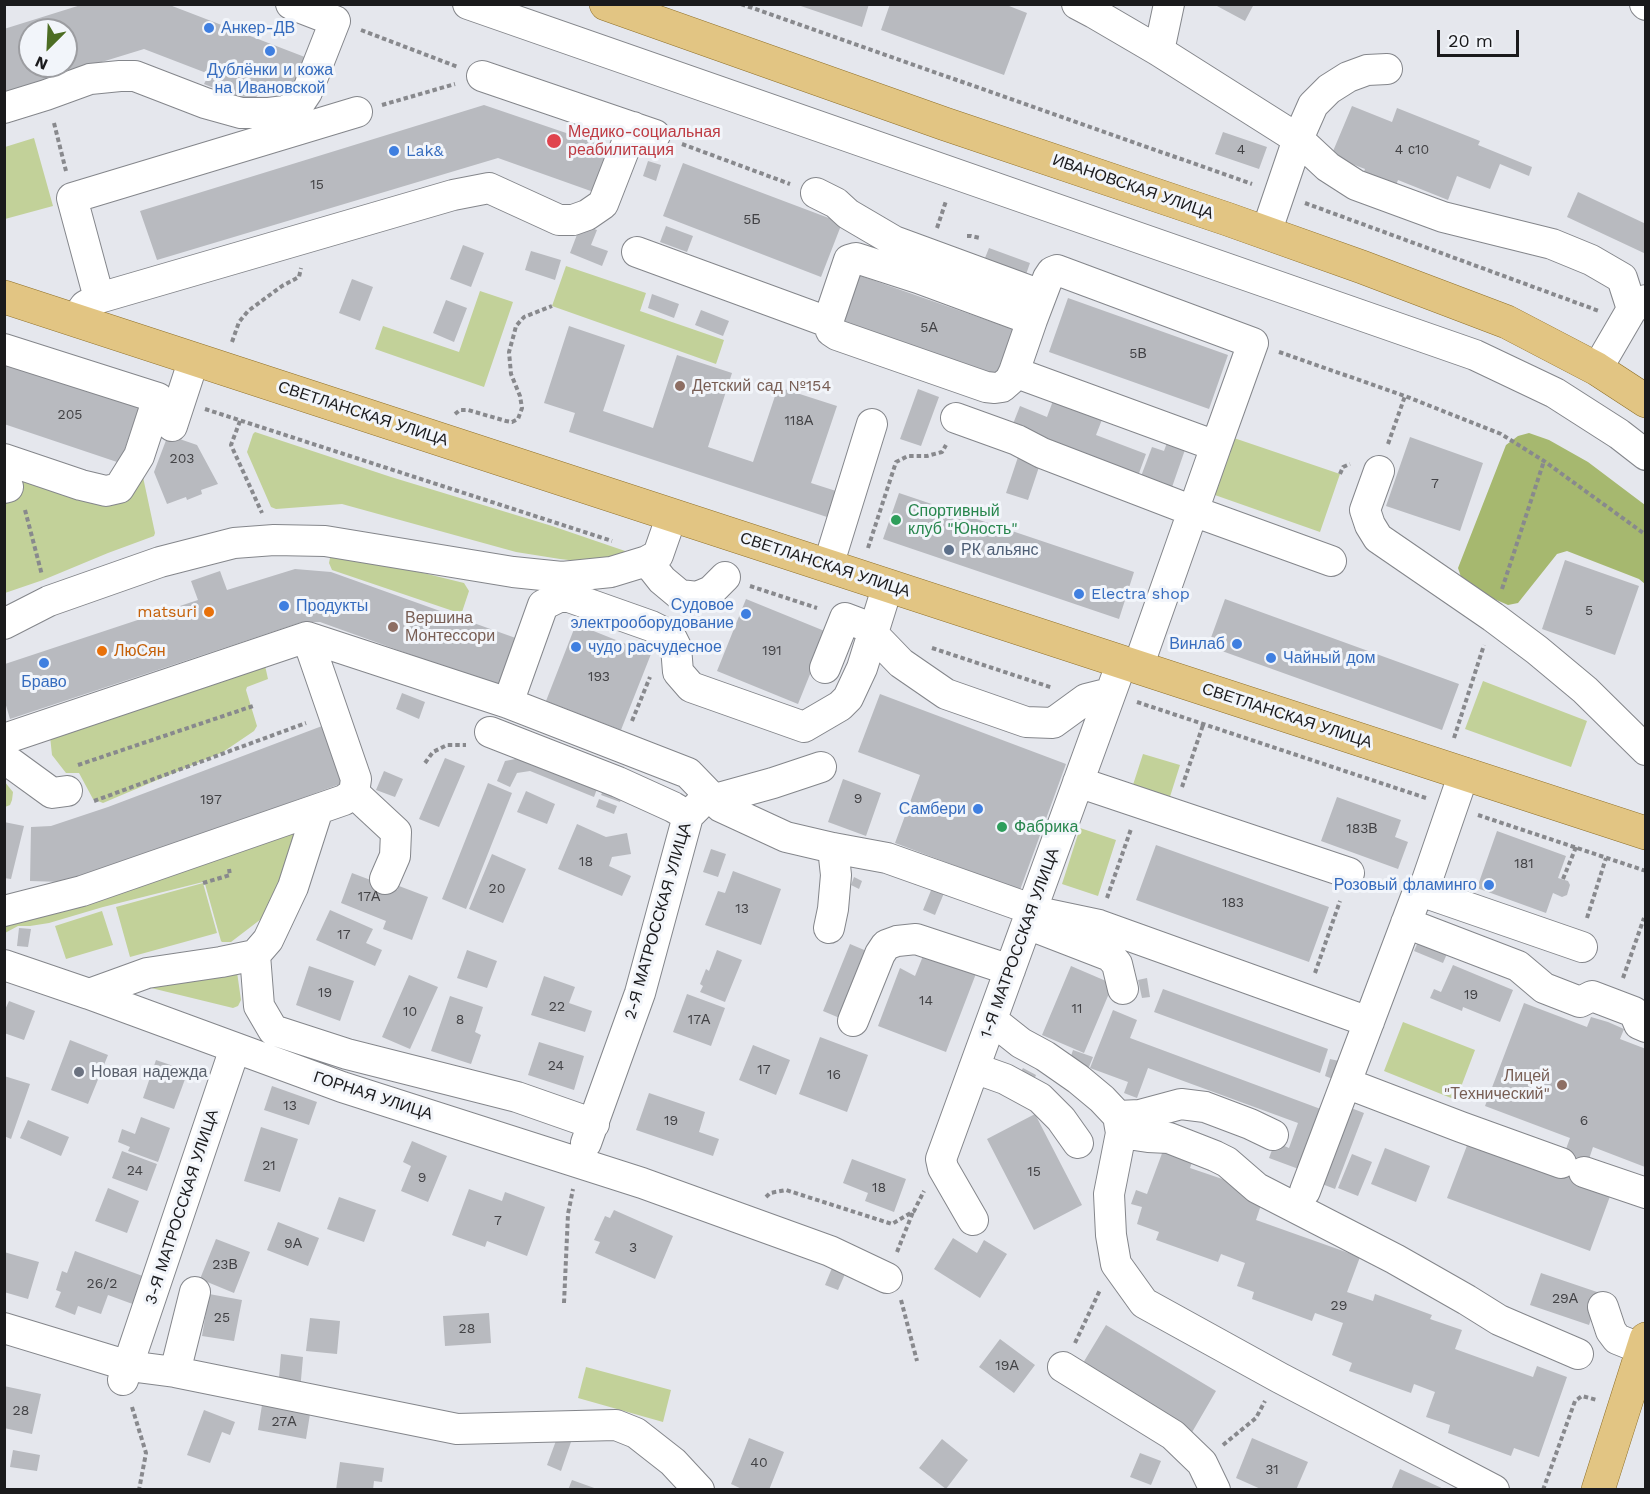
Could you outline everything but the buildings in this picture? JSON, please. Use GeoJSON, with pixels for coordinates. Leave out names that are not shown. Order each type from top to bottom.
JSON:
{"type":"FeatureCollection","features":[{"type":"Feature","properties":{"kind":"main road","name":"ИВАНОВСКАЯ УЛИЦА"},"geometry":{"type":"LineString","coordinates":[[606,4],[945,124],[1266,233],[1507,322],[1597,369],[1646,402]]}},
{"type":"Feature","properties":{"kind":"main road","name":"СВЕТЛАНСКАЯ УЛИЦА"},"geometry":{"type":"LineString","coordinates":[[4,297],[87,309],[194,360],[1130,664],[1458,759],[1646,833]]}},
{"type":"Feature","properties":{"kind":"main road"},"geometry":{"type":"LineString","coordinates":[[1598,1490],[1644,1344]]}},
{"type":"Feature","properties":{"kind":"street"},"geometry":{"type":"LineString","coordinates":[[4,108],[90,79],[135,76],[206,104],[241,113],[285,111],[299,104],[307,92],[335,21],[291,4]]}},
{"type":"Feature","properties":{"kind":"street"},"geometry":{"type":"LineString","coordinates":[[468,4],[1476,355],[1555,393],[1619,434],[1646,455]]}},
{"type":"Feature","properties":{"kind":"street"},"geometry":{"type":"LineString","coordinates":[[1077,4],[1159,51],[1298,139],[1328,167],[1356,184],[1443,217],[1552,244],[1592,260],[1622,278],[1634,310],[1597,369]]}},
{"type":"Feature","properties":{"kind":"street"},"geometry":{"type":"LineString","coordinates":[[1159,51],[1169,4]]}},
{"type":"Feature","properties":{"kind":"street"},"geometry":{"type":"LineString","coordinates":[[1266,233],[1298,139],[1313,105],[1329,89],[1348,77],[1367,70],[1388,69]]}},
{"type":"Feature","properties":{"kind":"street"},"geometry":{"type":"LineString","coordinates":[[357,112],[72,198],[87,309],[453,195],[489,188],[560,220],[573,220],[588,215],[603,204],[644,131],[482,76]]}},
{"type":"Feature","properties":{"kind":"street"},"geometry":{"type":"LineString","coordinates":[[816,193],[836,203],[848,214],[894,241],[1037,307]]}},
{"type":"Feature","properties":{"kind":"street"},"geometry":{"type":"LineString","coordinates":[[637,252],[828,322]]}},
{"type":"Feature","properties":{"kind":"street"},"geometry":{"type":"LineString","coordinates":[[1037,307],[856,258],[849,260],[828,322],[831,331],[837,335],[986,387],[1002,387],[1010,380],[1014,372],[1037,307],[1047,278],[1057,270],[1253,342]]}},
{"type":"Feature","properties":{"kind":"street","name":"1-Я МАТРОССКАЯ УЛИЦА"},"geometry":{"type":"LineString","coordinates":[[941,1159],[1078,782],[1098,696],[1130,664],[1193,511],[1253,342]]}},
{"type":"Feature","properties":{"kind":"street"},"geometry":{"type":"LineString","coordinates":[[4,349],[158,398],[139,456],[119,488],[106,491],[81,485],[6,478]]}},
{"type":"Feature","properties":{"kind":"street"},"geometry":{"type":"LineString","coordinates":[[176,413],[194,360]]}},
{"type":"Feature","properties":{"kind":"street"},"geometry":{"type":"LineString","coordinates":[[1014,372],[1216,446]]}},
{"type":"Feature","properties":{"kind":"street"},"geometry":{"type":"LineString","coordinates":[[956,418],[1017,440],[1042,453],[1193,511],[1331,561]]}},
{"type":"Feature","properties":{"kind":"street"},"geometry":{"type":"LineString","coordinates":[[828,566],[872,424]]}},
{"type":"Feature","properties":{"kind":"street"},"geometry":{"type":"LineString","coordinates":[[1378,471],[1365,510],[1378,538],[1537,650],[1585,690],[1646,750]]}},
{"type":"Feature","properties":{"kind":"street"},"geometry":{"type":"LineString","coordinates":[[4,624],[49,602],[160,562],[234,543],[274,540],[325,541],[510,585],[610,572],[647,561],[658,555],[672,515]]}},
{"type":"Feature","properties":{"kind":"street"},"geometry":{"type":"LineString","coordinates":[[647,561],[662,580],[680,595],[697,597],[711,591],[725,578]]}},
{"type":"Feature","properties":{"kind":"street"},"geometry":{"type":"LineString","coordinates":[[508,702],[543,605],[559,597],[569,597],[651,626],[667,634],[676,646],[678,672],[691,687],[804,727],[840,706],[848,698],[862,668],[888,585]]}},
{"type":"Feature","properties":{"kind":"street"},"geometry":{"type":"LineString","coordinates":[[825,668],[845,618],[873,631],[901,663],[946,694],[1026,722],[1053,723],[1098,696]]}},
{"type":"Feature","properties":{"kind":"street"},"geometry":{"type":"LineString","coordinates":[[5,911],[82,891],[344,800],[354,793],[356,779],[307,637]]}},
{"type":"Feature","properties":{"kind":"street"},"geometry":{"type":"LineString","coordinates":[[4,739],[307,637],[508,702],[688,773],[721,807],[786,837],[887,858],[1029,916],[1110,956],[1118,964],[1123,989]]}},
{"type":"Feature","properties":{"kind":"street"},"geometry":{"type":"LineString","coordinates":[[490,732],[618,782],[688,816]]}},
{"type":"Feature","properties":{"kind":"street"},"geometry":{"type":"LineString","coordinates":[[4,758],[52,793],[77,787]]}},
{"type":"Feature","properties":{"kind":"street"},"geometry":{"type":"LineString","coordinates":[[1305,1191],[1452,806],[1458,759]]}},
{"type":"Feature","properties":{"kind":"street","name":"2-Я МАТРОССКАЯ УЛИЦА"},"geometry":{"type":"LineString","coordinates":[[578,1162],[594,1124],[640,993],[688,816],[701,803],[773,783],[821,766]]}},
{"type":"Feature","properties":{"kind":"street"},"geometry":{"type":"LineString","coordinates":[[1078,782],[1349,873]]}},
{"type":"Feature","properties":{"kind":"street"},"geometry":{"type":"LineString","coordinates":[[354,793],[396,832],[395,856],[385,879]]}},
{"type":"Feature","properties":{"kind":"street"},"geometry":{"type":"LineString","coordinates":[[88,994],[147,973],[255,955],[268,940],[292,887],[318,809]]}},
{"type":"Feature","properties":{"kind":"street"},"geometry":{"type":"LineString","coordinates":[[829,928],[836,875],[833,848]]}},
{"type":"Feature","properties":{"kind":"street"},"geometry":{"type":"LineString","coordinates":[[1415,904],[1584,934]]}},
{"type":"Feature","properties":{"kind":"street"},"geometry":{"type":"LineString","coordinates":[[1415,904],[1518,966],[1544,988],[1580,1002],[1592,996],[1614,1004],[1634,1012],[1639,1024],[1646,1026]]}},
{"type":"Feature","properties":{"kind":"street"},"geometry":{"type":"LineString","coordinates":[[1029,916],[1055,916],[1099,925],[1369,1022]]}},
{"type":"Feature","properties":{"kind":"street"},"geometry":{"type":"LineString","coordinates":[[853,1021],[880,954],[886,945],[897,941],[916,939],[1010,970]]}},
{"type":"Feature","properties":{"kind":"street"},"geometry":{"type":"LineString","coordinates":[[255,955],[259,1006],[273,1030],[347,1054],[516,1097],[594,1124]]}},
{"type":"Feature","properties":{"kind":"street","name":"ГОРНАЯ УЛИЦА"},"geometry":{"type":"LineString","coordinates":[[4,965],[342,1087],[578,1162],[743,1219],[830,1251],[887,1278]]}},
{"type":"Feature","properties":{"kind":"street"},"geometry":{"type":"LineString","coordinates":[[992,1020],[1021,1043],[1045,1056],[1078,1079],[1102,1099],[1119,1124],[1148,1137],[1169,1138],[1227,1162],[1257,1188],[1395,1259],[1499,1320],[1578,1354]]}},
{"type":"Feature","properties":{"kind":"street","name":"3-Я МАТРОССКАЯ УЛИЦА"},"geometry":{"type":"LineString","coordinates":[[126,1373],[235,1048]]}},
{"type":"Feature","properties":{"kind":"street"},"geometry":{"type":"LineString","coordinates":[[974,1068],[1005,1079],[1040,1098],[1061,1119],[1078,1143]]}},
{"type":"Feature","properties":{"kind":"street"},"geometry":{"type":"LineString","coordinates":[[1346,1083],[1461,1128],[1646,1193]]}},
{"type":"Feature","properties":{"kind":"street"},"geometry":{"type":"LineString","coordinates":[[1119,1124],[1140,1115],[1181,1104],[1205,1107],[1273,1135]]}},
{"type":"Feature","properties":{"kind":"street"},"geometry":{"type":"LineString","coordinates":[[1119,1124],[1109,1194],[1116,1264],[1144,1304],[1494,1490]]}},
{"type":"Feature","properties":{"kind":"street"},"geometry":{"type":"LineString","coordinates":[[941,1159],[943,1168],[973,1220]]}},
{"type":"Feature","properties":{"kind":"street"},"geometry":{"type":"LineString","coordinates":[[175,1372],[195,1292]]}},
{"type":"Feature","properties":{"kind":"street"},"geometry":{"type":"LineString","coordinates":[[1603,1307],[1611,1331],[1617,1339],[1644,1344]]}},
{"type":"Feature","properties":{"kind":"street"},"geometry":{"type":"LineString","coordinates":[[4,1328],[126,1373],[175,1372],[457,1429],[616,1425],[636,1433],[673,1462],[699,1490]]}},
{"type":"Feature","properties":{"kind":"street"},"geometry":{"type":"LineString","coordinates":[[1063,1367],[1173,1435],[1202,1463],[1215,1490]]}},
{"type":"Feature","properties":{"kind":"path"},"geometry":{"type":"LineString","coordinates":[[741,4],[1279,193],[1634,310]]}},
{"type":"Feature","properties":{"kind":"path"},"geometry":{"type":"LineString","coordinates":[[386,39],[482,76]]}},
{"type":"Feature","properties":{"kind":"path"},"geometry":{"type":"LineString","coordinates":[[357,112],[482,76]]}},
{"type":"Feature","properties":{"kind":"path"},"geometry":{"type":"LineString","coordinates":[[53,119],[72,198]]}},
{"type":"Feature","properties":{"kind":"path"},"geometry":{"type":"LineString","coordinates":[[644,131],[816,193]]}},
{"type":"Feature","properties":{"kind":"path"},"geometry":{"type":"LineString","coordinates":[[238,322],[248,311],[282,286],[299,277],[302,264]]}},
{"type":"Feature","properties":{"kind":"path"},"geometry":{"type":"LineString","coordinates":[[453,418],[460,410],[468,410],[506,421],[518,420],[522,408],[511,374],[509,352],[516,326],[524,317],[552,306]]}},
{"type":"Feature","properties":{"kind":"path"},"geometry":{"type":"LineString","coordinates":[[1253,342],[1405,396],[1500,435],[1544,461],[1646,535]]}},
{"type":"Feature","properties":{"kind":"path"},"geometry":{"type":"LineString","coordinates":[[1378,471],[1405,396]]}},
{"type":"Feature","properties":{"kind":"path"},"geometry":{"type":"LineString","coordinates":[[176,413],[240,421],[613,541]]}},
{"type":"Feature","properties":{"kind":"path"},"geometry":{"type":"LineString","coordinates":[[866,554],[896,462],[908,456],[927,456],[942,452],[956,418]]}},
{"type":"Feature","properties":{"kind":"path"},"geometry":{"type":"LineString","coordinates":[[240,421],[231,445],[274,540]]}},
{"type":"Feature","properties":{"kind":"path"},"geometry":{"type":"LineString","coordinates":[[1493,617],[1544,461]]}},
{"type":"Feature","properties":{"kind":"path"},"geometry":{"type":"LineString","coordinates":[[6,478],[27,513],[49,602]]}},
{"type":"Feature","properties":{"kind":"path"},"geometry":{"type":"LineString","coordinates":[[725,578],[845,618]]}},
{"type":"Feature","properties":{"kind":"path"},"geometry":{"type":"LineString","coordinates":[[922,644],[1203,725],[1646,871]]}},
{"type":"Feature","properties":{"kind":"path"},"geometry":{"type":"LineString","coordinates":[[1458,759],[1479,660]]}},
{"type":"Feature","properties":{"kind":"path"},"geometry":{"type":"LineString","coordinates":[[634,716],[647,683]]}},
{"type":"Feature","properties":{"kind":"path"},"geometry":{"type":"LineString","coordinates":[[77,787],[253,706]]}},
{"type":"Feature","properties":{"kind":"path"},"geometry":{"type":"LineString","coordinates":[[77,787],[333,713]]}},
{"type":"Feature","properties":{"kind":"path"},"geometry":{"type":"LineString","coordinates":[[1173,814],[1203,725]]}},
{"type":"Feature","properties":{"kind":"path"},"geometry":{"type":"LineString","coordinates":[[425,763],[433,752],[441,747],[469,744],[476,737],[490,732]]}},
{"type":"Feature","properties":{"kind":"path"},"geometry":{"type":"LineString","coordinates":[[1563,879],[1576,847]]}},
{"type":"Feature","properties":{"kind":"path"},"geometry":{"type":"LineString","coordinates":[[1110,891],[1121,858]]}},
{"type":"Feature","properties":{"kind":"path"},"geometry":{"type":"LineString","coordinates":[[1584,934],[1606,858]]}},
{"type":"Feature","properties":{"kind":"path"},"geometry":{"type":"LineString","coordinates":[[1306,999],[1349,873],[1415,904]]}},
{"type":"Feature","properties":{"kind":"path"},"geometry":{"type":"LineString","coordinates":[[203,883],[230,875]]}},
{"type":"Feature","properties":{"kind":"path"},"geometry":{"type":"LineString","coordinates":[[1614,1004],[1644,918]]}},
{"type":"Feature","properties":{"kind":"path"},"geometry":{"type":"LineString","coordinates":[[917,1361],[898,1286],[887,1278],[914,1211],[941,1159]]}},
{"type":"Feature","properties":{"kind":"path"},"geometry":{"type":"LineString","coordinates":[[564,1303],[568,1214],[578,1162]]}},
{"type":"Feature","properties":{"kind":"path"},"geometry":{"type":"LineString","coordinates":[[743,1219],[770,1193],[786,1190],[892,1224],[914,1211]]}},
{"type":"Feature","properties":{"kind":"path"},"geometry":{"type":"LineString","coordinates":[[1083,1326],[1098,1293]]}},
{"type":"Feature","properties":{"kind":"path"},"geometry":{"type":"LineString","coordinates":[[126,1373],[146,1453],[139,1490]]}},
{"type":"Feature","properties":{"kind":"path"},"geometry":{"type":"LineString","coordinates":[[1543,1490],[1575,1401],[1586,1396]]}},
{"type":"Feature","properties":{"kind":"path"},"geometry":{"type":"LineString","coordinates":[[1202,1463],[1256,1418]]}},
{"type":"Feature","properties":{"kind":"green space"},"geometry":{"type":"Polygon","coordinates":[[[34,138],[53,206],[5,219],[5,147],[34,138]]]}},
{"type":"Feature","properties":{"kind":"green space"},"geometry":{"type":"Polygon","coordinates":[[[566,266],[646,293],[640,311],[724,340],[716,364],[552,306],[566,266]]]}},
{"type":"Feature","properties":{"kind":"green space"},"geometry":{"type":"Polygon","coordinates":[[[480,291],[513,302],[484,387],[375,349],[383,326],[459,352],[480,291]]]}},
{"type":"Feature","properties":{"kind":"green space"},"geometry":{"type":"Polygon","coordinates":[[[255,432],[631,553],[594,563],[560,559],[516,552],[342,504],[276,509],[271,507],[247,452],[255,432]]]}},
{"type":"Feature","properties":{"kind":"green space"},"geometry":{"type":"Polygon","coordinates":[[[1529,433],[1549,440],[1588,462],[1645,505],[1645,584],[1639,579],[1567,551],[1557,554],[1518,603],[1508,605],[1485,595],[1461,577],[1458,568],[1506,445],[1518,436],[1529,433]]]}},
{"type":"Feature","properties":{"kind":"green space"},"geometry":{"type":"Polygon","coordinates":[[[1231,437],[1340,474],[1320,532],[1212,494],[1231,437]]]}},
{"type":"Feature","properties":{"kind":"green space"},"geometry":{"type":"Polygon","coordinates":[[[143,477],[154,536],[5,593],[5,492],[17,479],[143,477]]]}},
{"type":"Feature","properties":{"kind":"green space"},"geometry":{"type":"Polygon","coordinates":[[[335,553],[464,583],[469,591],[462,612],[459,613],[332,570],[329,563],[335,553]]]}},
{"type":"Feature","properties":{"kind":"green space"},"geometry":{"type":"Polygon","coordinates":[[[264,661],[268,679],[247,687],[246,690],[257,726],[254,731],[223,752],[103,803],[93,799],[79,773],[66,773],[52,755],[50,736],[264,661]]]}},
{"type":"Feature","properties":{"kind":"green space"},"geometry":{"type":"Polygon","coordinates":[[[1483,681],[1587,721],[1571,767],[1465,729],[1483,681]]]}},
{"type":"Feature","properties":{"kind":"green space"},"geometry":{"type":"Polygon","coordinates":[[[1143,754],[1180,765],[1168,803],[1131,791],[1143,754]]]}},
{"type":"Feature","properties":{"kind":"green space"},"geometry":{"type":"Polygon","coordinates":[[[4,781],[13,792],[10,805],[5,807],[4,781]]]}},
{"type":"Feature","properties":{"kind":"green space"},"geometry":{"type":"Polygon","coordinates":[[[306,823],[265,916],[231,942],[221,941],[203,882],[49,923],[18,926],[5,933],[5,918],[306,823]]]}},
{"type":"Feature","properties":{"kind":"green space"},"geometry":{"type":"Polygon","coordinates":[[[1080,828],[1116,840],[1098,896],[1062,884],[1080,828]]]}},
{"type":"Feature","properties":{"kind":"green space"},"geometry":{"type":"Polygon","coordinates":[[[203,883],[217,933],[130,957],[116,907],[203,883]]]}},
{"type":"Feature","properties":{"kind":"green space"},"geometry":{"type":"Polygon","coordinates":[[[102,911],[113,945],[66,959],[55,926],[102,911]]]}},
{"type":"Feature","properties":{"kind":"green space"},"geometry":{"type":"Polygon","coordinates":[[[237,972],[241,1000],[238,1006],[233,1008],[147,987],[237,972]]]}},
{"type":"Feature","properties":{"kind":"green space"},"geometry":{"type":"Polygon","coordinates":[[[1403,1022],[1475,1050],[1456,1100],[1384,1071],[1403,1022]]]}},
{"type":"Feature","properties":{"kind":"green space"},"geometry":{"type":"Polygon","coordinates":[[[586,1367],[671,1390],[663,1422],[578,1398],[586,1367]]]}},
{"type":"Feature","properties":{"kind":"place","name":"Анкер-ДВ"},"geometry":{"type":"Point","coordinates":[209,28]}},
{"type":"Feature","properties":{"kind":"place","name":"Дублёнки и кожа на Ивановской"},"geometry":{"type":"Point","coordinates":[270,51]}},
{"type":"Feature","properties":{"kind":"place","name":"Медико-социальная реабилитация"},"geometry":{"type":"Point","coordinates":[554,141]}},
{"type":"Feature","properties":{"kind":"place","name":"Lak&"},"geometry":{"type":"Point","coordinates":[394,151]}},
{"type":"Feature","properties":{"kind":"place","name":"Детский сад №154"},"geometry":{"type":"Point","coordinates":[680,386]}},
{"type":"Feature","properties":{"kind":"place","name":"Спортивный клуб \"Юность\""},"geometry":{"type":"Point","coordinates":[896,520]}},
{"type":"Feature","properties":{"kind":"place","name":"РК альянс"},"geometry":{"type":"Point","coordinates":[949,550]}},
{"type":"Feature","properties":{"kind":"place","name":"Electra shop"},"geometry":{"type":"Point","coordinates":[1079,594]}},
{"type":"Feature","properties":{"kind":"place","name":"Продукты"},"geometry":{"type":"Point","coordinates":[284,606]}},
{"type":"Feature","properties":{"kind":"place","name":"matsuri"},"geometry":{"type":"Point","coordinates":[209,612]}},
{"type":"Feature","properties":{"kind":"place","name":"Судовое электрооборудование"},"geometry":{"type":"Point","coordinates":[746,614]}},
{"type":"Feature","properties":{"kind":"place","name":"Вершина Монтессори"},"geometry":{"type":"Point","coordinates":[393,627]}},
{"type":"Feature","properties":{"kind":"place","name":"Винлаб"},"geometry":{"type":"Point","coordinates":[1237,644]}},
{"type":"Feature","properties":{"kind":"place","name":"чудо расчудесное"},"geometry":{"type":"Point","coordinates":[576,647]}},
{"type":"Feature","properties":{"kind":"place","name":"ЛюСян"},"geometry":{"type":"Point","coordinates":[102,651]}},
{"type":"Feature","properties":{"kind":"place","name":"Чайный дом"},"geometry":{"type":"Point","coordinates":[1271,658]}},
{"type":"Feature","properties":{"kind":"place","name":"Браво"},"geometry":{"type":"Point","coordinates":[44,663]}},
{"type":"Feature","properties":{"kind":"place","name":"Самбери"},"geometry":{"type":"Point","coordinates":[978,809]}},
{"type":"Feature","properties":{"kind":"place","name":"Фабрика"},"geometry":{"type":"Point","coordinates":[1002,827]}},
{"type":"Feature","properties":{"kind":"place","name":"Розовый фламинго"},"geometry":{"type":"Point","coordinates":[1489,885]}},
{"type":"Feature","properties":{"kind":"place","name":"Новая надежда"},"geometry":{"type":"Point","coordinates":[79,1072]}},
{"type":"Feature","properties":{"kind":"place","name":"Лицей \"Технический\""},"geometry":{"type":"Point","coordinates":[1562,1085]}}]}
